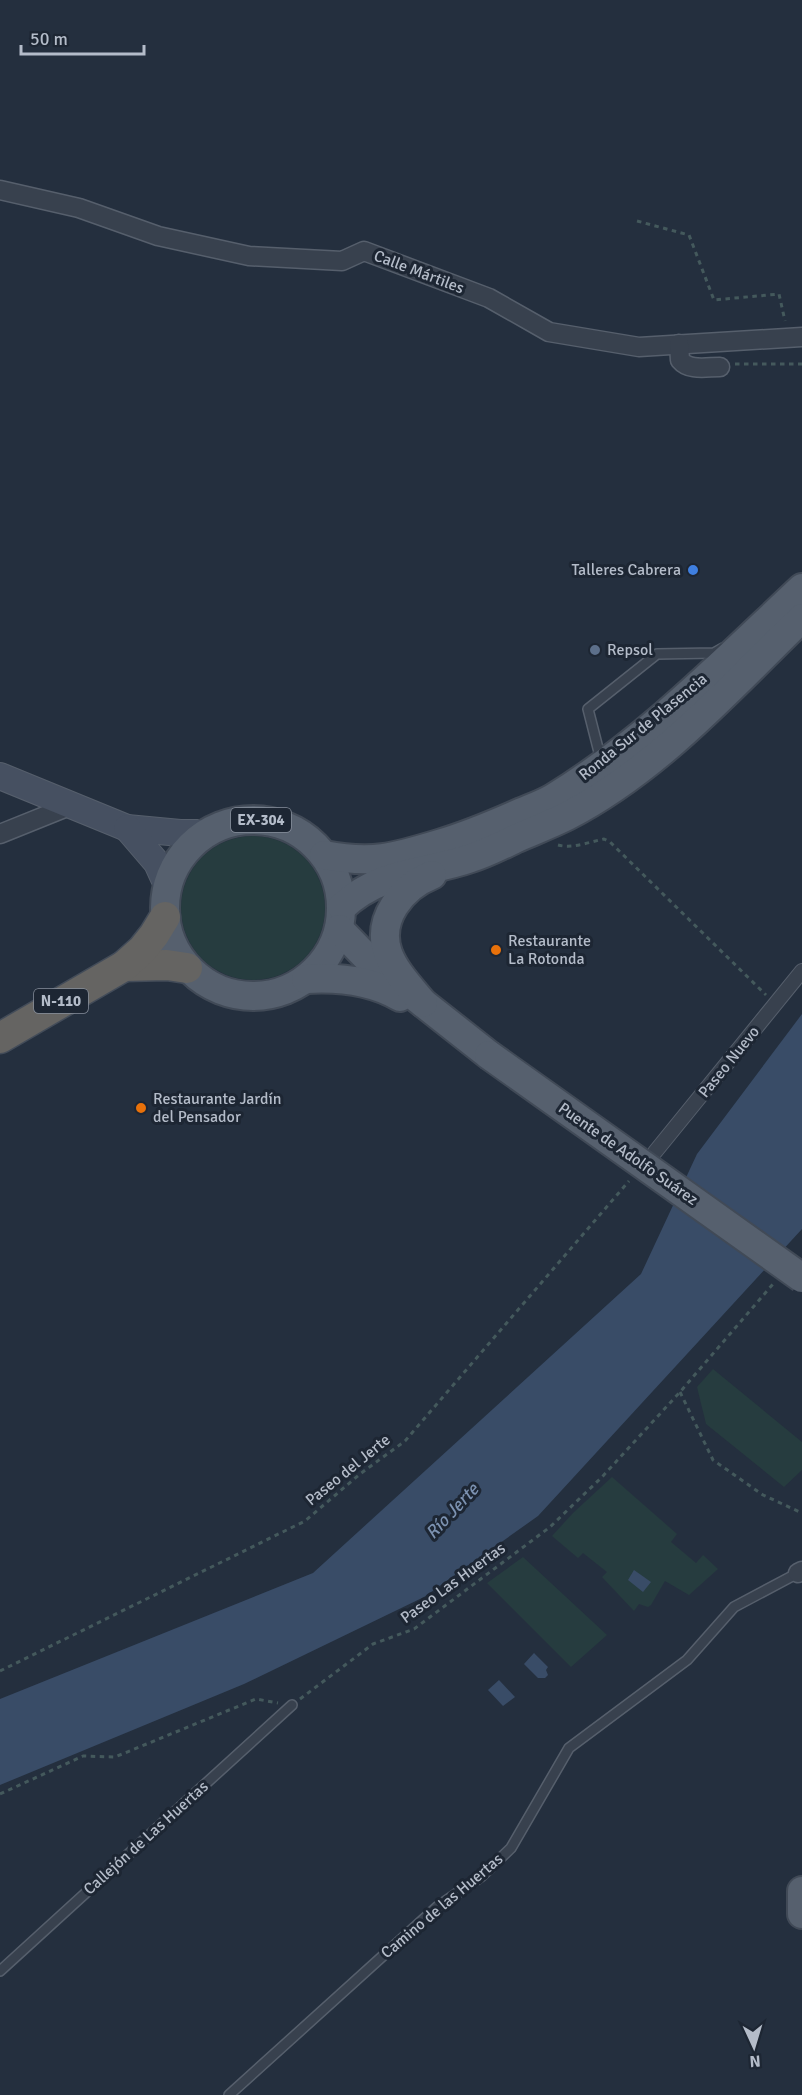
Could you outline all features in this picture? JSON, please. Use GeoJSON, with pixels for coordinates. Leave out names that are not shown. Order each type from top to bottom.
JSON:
{"type":"FeatureCollection","features":[{"type":"Feature","properties":{"kind":"highway","name":"N-110"},"geometry":{"type":"LineString","coordinates":[[0,1038],[124,966],[142,950],[165,917]]}},
{"type":"Feature","properties":{"kind":"highway","name":"N-110"},"geometry":{"type":"LineString","coordinates":[[124,966],[167,965],[187,968]]}},
{"type":"Feature","properties":{"kind":"main road","name":"Ronda Sur de Plasencia"},"geometry":{"type":"LineString","coordinates":[[324,855],[351,860],[377,860],[401,855],[465,837],[550,800],[603,765],[667,712],[802,588]]}},
{"type":"Feature","properties":{"kind":"main road","name":"Ronda Sur de Plasencia"},"geometry":{"type":"LineString","coordinates":[[340,918],[337,880],[324,855],[296,831],[270,822],[242,820],[207,833],[186,850],[175,866],[167,885],[164,901],[165,917],[172,944],[187,968],[208,984],[232,994],[258,997],[284,991],[306,979],[327,956],[340,918],[356,893],[392,877],[471,858],[567,816],[630,777],[693,723],[802,618]]}},
{"type":"Feature","properties":{"kind":"main road"},"geometry":{"type":"LineString","coordinates":[[0,776],[127,828],[207,833]]}},
{"type":"Feature","properties":{"kind":"main road"},"geometry":{"type":"LineString","coordinates":[[127,828],[157,863],[167,885]]}},
{"type":"Feature","properties":{"kind":"main road"},"geometry":{"type":"LineString","coordinates":[[423,1003],[403,978],[387,951],[386,933],[393,907],[401,895],[419,880],[471,858]]}},
{"type":"Feature","properties":{"kind":"main road"},"geometry":{"type":"LineString","coordinates":[[340,918],[371,962],[454,1029]]}},
{"type":"Feature","properties":{"kind":"main road"},"geometry":{"type":"LineString","coordinates":[[306,979],[352,980],[391,991],[454,1029]]}},
{"type":"Feature","properties":{"kind":"main road","name":"Puente de Adolfo Suárez"},"geometry":{"type":"LineString","coordinates":[[454,1029],[790,1278]]}},
{"type":"Feature","properties":{"kind":"main road"},"geometry":{"type":"LineString","coordinates":[[802,1891],[802,1914]]}},
{"type":"Feature","properties":{"kind":"street","name":"Calle Mártiles"},"geometry":{"type":"LineString","coordinates":[[0,190],[79,208],[158,236],[249,256],[342,261],[364,251],[489,298],[549,332],[639,347],[795,337]]}},
{"type":"Feature","properties":{"kind":"street"},"geometry":{"type":"LineString","coordinates":[[679,344],[680,360],[685,366],[720,367]]}},
{"type":"Feature","properties":{"kind":"street"},"geometry":{"type":"LineString","coordinates":[[0,834],[72,805]]}},
{"type":"Feature","properties":{"kind":"street","name":"Paseo Nuevo"},"geometry":{"type":"LineString","coordinates":[[655,1152],[802,971]]}},
{"type":"Feature","properties":{"kind":"lane"},"geometry":{"type":"LineString","coordinates":[[603,765],[588,709],[657,654],[714,653],[766,622]]}},
{"type":"Feature","properties":{"kind":"lane","name":"Camino de las Huertas"},"geometry":{"type":"LineString","coordinates":[[229,2095],[437,1907],[482,1876],[510,1848],[569,1748],[687,1660],[734,1607],[800,1572]]}},
{"type":"Feature","properties":{"kind":"lane","name":"Callejón de Las Huertas"},"geometry":{"type":"LineString","coordinates":[[0,1971],[292,1705]]}},
{"type":"Feature","properties":{"kind":"path"},"geometry":{"type":"LineString","coordinates":[[637,221],[689,235],[714,300],[779,294],[795,337]]}},
{"type":"Feature","properties":{"kind":"path"},"geometry":{"type":"LineString","coordinates":[[720,367],[766,363],[802,364]]}},
{"type":"Feature","properties":{"kind":"path"},"geometry":{"type":"LineString","coordinates":[[554,843],[565,847],[604,838],[610,842],[776,1004]]}},
{"type":"Feature","properties":{"kind":"path","name":"Paseo del Jerte"},"geometry":{"type":"LineString","coordinates":[[0,1671],[305,1521],[360,1474],[405,1441],[629,1181]]}},
{"type":"Feature","properties":{"kind":"path","name":"Paseo Las Huertas"},"geometry":{"type":"LineString","coordinates":[[292,1705],[373,1644],[414,1629],[550,1527],[602,1477],[790,1278]]}},
{"type":"Feature","properties":{"kind":"path"},"geometry":{"type":"LineString","coordinates":[[680,1392],[713,1460],[763,1495],[802,1513]]}},
{"type":"Feature","properties":{"kind":"path"},"geometry":{"type":"LineString","coordinates":[[0,1794],[83,1756],[115,1757],[256,1699],[292,1705]]}},
{"type":"Feature","properties":{"kind":"green space"},"geometry":{"type":"Polygon","coordinates":[[[253,836],[280,842],[293,848],[304,857],[313,868],[319,881],[325,908],[319,935],[313,948],[304,959],[293,968],[280,974],[253,980],[226,974],[213,968],[202,959],[193,948],[187,935],[181,908],[187,881],[193,868],[202,857],[213,848],[226,842],[253,836]]]}},
{"type":"Feature","properties":{"kind":"green space"},"geometry":{"type":"Polygon","coordinates":[[[713,1369],[802,1442],[802,1470],[784,1487],[706,1424],[697,1387],[713,1369]]]}},
{"type":"Feature","properties":{"kind":"green space"},"geometry":{"type":"Polygon","coordinates":[[[612,1477],[677,1534],[671,1542],[696,1563],[703,1555],[718,1569],[689,1595],[665,1581],[651,1605],[648,1607],[639,1604],[634,1611],[602,1577],[607,1572],[583,1553],[578,1558],[552,1536],[612,1477]]]}},
{"type":"Feature","properties":{"kind":"green space"},"geometry":{"type":"Polygon","coordinates":[[[523,1557],[607,1635],[571,1667],[487,1583],[523,1557]]]}},
{"type":"Feature","properties":{"kind":"water","name":"Río Jerte"},"geometry":{"type":"Polygon","coordinates":[[[802,1014],[802,1229],[538,1516],[424,1597],[244,1684],[0,1785],[0,1699],[313,1573],[641,1274],[697,1154],[802,1014]]]}},
{"type":"Feature","properties":{"kind":"water"},"geometry":{"type":"Polygon","coordinates":[[[634,1570],[651,1582],[643,1592],[628,1580],[634,1570]]]}},
{"type":"Feature","properties":{"kind":"water"},"geometry":{"type":"Polygon","coordinates":[[[534,1653],[548,1667],[546,1670],[548,1675],[545,1678],[538,1678],[524,1664],[534,1653]]]}},
{"type":"Feature","properties":{"kind":"water"},"geometry":{"type":"Polygon","coordinates":[[[499,1680],[515,1697],[503,1706],[488,1690],[499,1680]]]}},
{"type":"Feature","properties":{"kind":"place","name":"Talleres Cabrera"},"geometry":{"type":"Point","coordinates":[693,570]}},
{"type":"Feature","properties":{"kind":"place","name":"Repsol"},"geometry":{"type":"Point","coordinates":[595,650]}},
{"type":"Feature","properties":{"kind":"place","name":"Restaurante La Rotonda"},"geometry":{"type":"Point","coordinates":[496,950]}},
{"type":"Feature","properties":{"kind":"place","name":"Restaurante Jardín del Pensador"},"geometry":{"type":"Point","coordinates":[141,1108]}}]}
